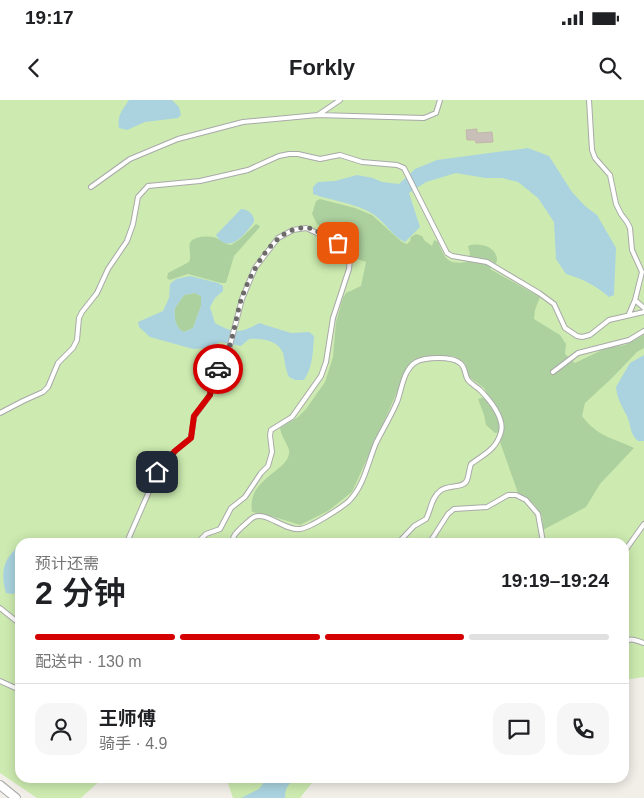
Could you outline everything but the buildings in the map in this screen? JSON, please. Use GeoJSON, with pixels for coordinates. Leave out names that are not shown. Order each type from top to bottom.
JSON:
{"type":"FeatureCollection","features":[{"type":"Feature","properties":{"kind":"street"},"geometry":{"type":"LineString","coordinates":[[0,785],[16,798]]}},
{"type":"Feature","properties":{"kind":"lane"},"geometry":{"type":"LineString","coordinates":[[318,115],[340,100]]}},
{"type":"Feature","properties":{"kind":"lane"},"geometry":{"type":"LineString","coordinates":[[91,188],[130,159],[178,139],[243,122],[318,115],[424,118],[436,113],[440,100]]}},
{"type":"Feature","properties":{"kind":"lane"},"geometry":{"type":"LineString","coordinates":[[588,100],[592,150],[595,158],[610,175],[616,204],[631,232],[632,250],[641,269],[642,277],[629,314]]}},
{"type":"Feature","properties":{"kind":"lane"},"geometry":{"type":"LineString","coordinates":[[0,413],[23,400],[43,392],[48,387],[58,363],[73,348],[77,340],[79,318],[82,312],[97,294],[108,269],[127,241],[133,224],[135,205],[144,189],[157,184],[200,181],[248,170],[279,156],[289,154],[320,159],[340,155],[362,162],[398,165],[404,168],[447,253],[452,256],[487,262],[550,299],[562,324],[572,334],[586,336],[609,320],[644,310],[635,300]]}},
{"type":"Feature","properties":{"kind":"lane"},"geometry":{"type":"LineString","coordinates":[[129,538],[157,472],[175,451],[191,438],[194,416],[210,395],[212,377],[223,363],[229,349],[242,299],[256,268],[272,244],[285,233],[310,228],[330,240],[345,246],[350,258],[349,269],[333,318],[326,362],[321,376],[292,417],[272,430],[270,435],[272,452],[268,466],[245,497],[231,508],[220,529],[206,534],[202,538]]}},
{"type":"Feature","properties":{"kind":"lane"},"geometry":{"type":"LineString","coordinates":[[553,372],[578,353],[629,340],[644,331]]}},
{"type":"Feature","properties":{"kind":"lane"},"geometry":{"type":"LineString","coordinates":[[232,538],[255,516],[267,518],[288,528],[302,529],[348,501],[362,481],[376,444],[397,402],[403,381],[410,368],[416,362],[422,360],[451,359],[461,364],[468,380],[480,390],[493,406],[501,420],[502,430],[496,444],[489,452],[471,464],[466,482],[462,485],[450,486],[441,490],[433,498],[426,519],[414,526],[403,538]]}},
{"type":"Feature","properties":{"kind":"lane"},"geometry":{"type":"LineString","coordinates":[[433,538],[448,514],[454,509],[487,507],[510,494],[526,500],[535,509],[540,519],[542,538]]}},
{"type":"Feature","properties":{"kind":"lane"},"geometry":{"type":"LineString","coordinates":[[629,545],[644,524]]}},
{"type":"Feature","properties":{"kind":"lane"},"geometry":{"type":"LineString","coordinates":[[0,608],[15,620]]}},
{"type":"Feature","properties":{"kind":"lane"},"geometry":{"type":"LineString","coordinates":[[629,641],[633,639],[644,643]]}},
{"type":"Feature","properties":{"kind":"lane"},"geometry":{"type":"LineString","coordinates":[[0,681],[15,688]]}},
{"type":"Feature","properties":{"kind":"green space"},"geometry":{"type":"Polygon","coordinates":[[[0,100],[644,100],[644,677],[629,679],[629,538],[15,538],[15,783],[98,783],[81,798],[37,798],[0,773],[0,100]]]}},
{"type":"Feature","properties":{"kind":"green space"},"geometry":{"type":"Polygon","coordinates":[[[320,199],[355,208],[372,215],[402,242],[407,244],[411,237],[416,234],[422,236],[432,246],[434,240],[438,242],[445,257],[455,263],[467,262],[470,254],[468,246],[482,245],[490,248],[494,251],[497,260],[490,269],[540,297],[534,319],[560,335],[566,344],[565,354],[575,363],[606,348],[625,345],[644,335],[644,348],[637,352],[585,403],[582,416],[588,423],[605,436],[634,448],[600,484],[586,507],[543,530],[542,516],[534,504],[518,493],[500,442],[504,432],[495,433],[486,425],[478,399],[488,396],[484,388],[468,376],[465,363],[453,356],[437,356],[419,358],[409,366],[352,492],[328,511],[300,525],[252,512],[252,500],[256,491],[262,483],[284,464],[288,457],[289,450],[280,428],[298,417],[306,409],[325,382],[333,357],[336,322],[343,298],[346,293],[361,286],[366,262],[351,257],[346,242],[317,224],[312,214],[316,201],[320,199]]]}},
{"type":"Feature","properties":{"kind":"green space"},"geometry":{"type":"Polygon","coordinates":[[[256,224],[260,226],[259,228],[234,256],[226,283],[188,274],[170,280],[167,278],[168,273],[189,262],[190,243],[194,239],[213,237],[231,245],[256,224]]]}},
{"type":"Feature","properties":{"kind":"green space"},"geometry":{"type":"Polygon","coordinates":[[[195,293],[201,296],[201,306],[193,328],[184,332],[176,322],[175,308],[184,295],[195,293]]]}},
{"type":"Feature","properties":{"kind":"green space"},"geometry":{"type":"Polygon","coordinates":[[[228,783],[312,783],[300,798],[233,798],[228,783]]]}},
{"type":"Feature","properties":{"kind":"water"},"geometry":{"type":"Polygon","coordinates":[[[129,100],[172,100],[179,107],[181,115],[178,118],[145,122],[127,130],[119,128],[119,117],[129,100]]]}},
{"type":"Feature","properties":{"kind":"water"},"geometry":{"type":"Polygon","coordinates":[[[528,148],[549,156],[572,192],[585,206],[597,215],[616,248],[614,295],[609,297],[589,283],[566,274],[556,259],[554,222],[538,198],[518,182],[502,178],[485,178],[456,173],[426,182],[409,193],[420,227],[405,242],[396,236],[377,217],[366,210],[313,194],[313,187],[318,182],[335,181],[357,175],[382,182],[399,184],[415,169],[437,160],[528,148]]]}},
{"type":"Feature","properties":{"kind":"water"},"geometry":{"type":"Polygon","coordinates":[[[241,209],[250,213],[254,222],[247,232],[232,243],[221,241],[216,235],[241,209]]]}},
{"type":"Feature","properties":{"kind":"water"},"geometry":{"type":"Polygon","coordinates":[[[190,276],[223,286],[223,291],[215,298],[210,307],[215,323],[227,329],[237,331],[247,329],[259,323],[291,333],[309,332],[314,336],[313,353],[309,370],[304,380],[295,380],[289,377],[281,349],[269,341],[249,339],[241,346],[220,342],[210,348],[193,349],[150,337],[139,327],[138,322],[163,311],[169,298],[170,284],[176,279],[190,276]],[[195,293],[184,295],[175,308],[176,322],[184,332],[193,328],[201,306],[201,296],[195,293]]]}},
{"type":"Feature","properties":{"kind":"water"},"geometry":{"type":"Polygon","coordinates":[[[644,355],[644,441],[638,441],[632,433],[616,387],[630,363],[644,355]]]}},
{"type":"Feature","properties":{"kind":"water"},"geometry":{"type":"Polygon","coordinates":[[[14,550],[15,593],[12,594],[6,593],[3,572],[4,566],[14,550]]]}},
{"type":"Feature","properties":{"kind":"water"},"geometry":{"type":"Polygon","coordinates":[[[263,783],[291,783],[288,785],[285,798],[241,798],[259,789],[263,783]]]}},
{"type":"Feature","properties":{"kind":"way so far"},"geometry":{"type":"LineString","coordinates":[[218,369],[229,349],[242,299],[256,268],[272,244],[285,233],[306,228],[310,228],[338,243]]}},
{"type":"Feature","properties":{"kind":"route"},"geometry":{"type":"LineString","coordinates":[[157,472],[175,451],[191,438],[194,416],[210,395],[212,377],[218,369]]}}]}
